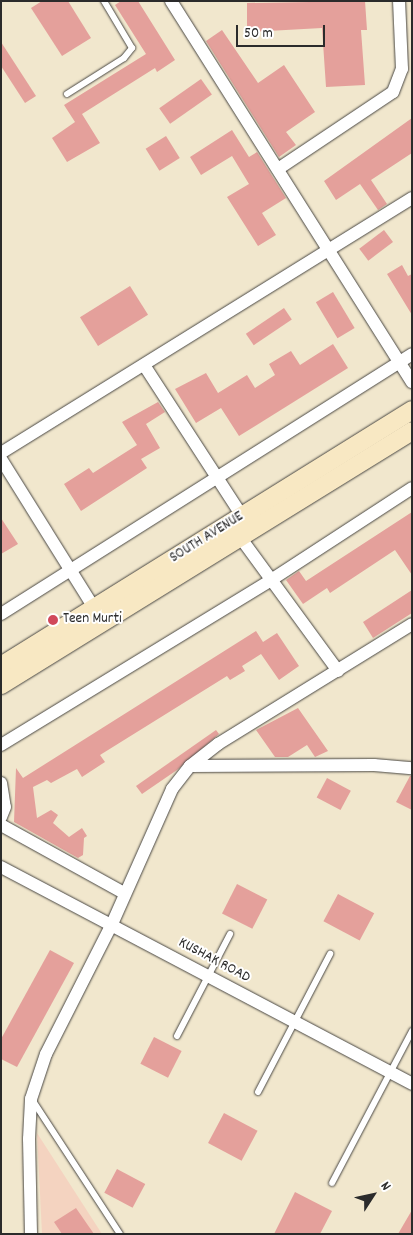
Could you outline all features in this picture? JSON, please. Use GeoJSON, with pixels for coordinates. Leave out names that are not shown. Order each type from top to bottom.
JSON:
{"type":"FeatureCollection","features":[{"type":"Feature","properties":{"kind":"main road","name":"SOUTH AVENUE"},"geometry":{"type":"LineString","coordinates":[[1,666],[412,410]]}},
{"type":"Feature","properties":{"kind":"main road","name":"SOUTH AVENUE"},"geometry":{"type":"LineString","coordinates":[[1,685],[412,431]]}},
{"type":"Feature","properties":{"kind":"street"},"geometry":{"type":"LineString","coordinates":[[171,1],[412,382]]}},
{"type":"Feature","properties":{"kind":"street"},"geometry":{"type":"LineString","coordinates":[[278,169],[393,92],[402,69],[399,1]]}},
{"type":"Feature","properties":{"kind":"street"},"geometry":{"type":"LineString","coordinates":[[1,453],[412,198]]}},
{"type":"Feature","properties":{"kind":"street"},"geometry":{"type":"LineString","coordinates":[[1,614],[412,354]]}},
{"type":"Feature","properties":{"kind":"street"},"geometry":{"type":"LineString","coordinates":[[144,365],[242,516]]}},
{"type":"Feature","properties":{"kind":"street"},"geometry":{"type":"LineString","coordinates":[[1,459],[94,608]]}},
{"type":"Feature","properties":{"kind":"street"},"geometry":{"type":"LineString","coordinates":[[1,745],[271,580],[412,488]]}},
{"type":"Feature","properties":{"kind":"street"},"geometry":{"type":"LineString","coordinates":[[240,537],[338,671]]}},
{"type":"Feature","properties":{"kind":"street"},"geometry":{"type":"LineString","coordinates":[[30,1234],[28,1139],[31,1099],[46,1054],[112,924],[124,893],[172,789],[190,766],[218,744],[412,624]]}},
{"type":"Feature","properties":{"kind":"street"},"geometry":{"type":"LineString","coordinates":[[190,766],[374,765],[412,768]]}},
{"type":"Feature","properties":{"kind":"street"},"geometry":{"type":"LineString","coordinates":[[1,783],[5,807],[1,816]]}},
{"type":"Feature","properties":{"kind":"street"},"geometry":{"type":"LineString","coordinates":[[1,825],[124,893]]}},
{"type":"Feature","properties":{"kind":"street","name":"KUSHAK ROAD"},"geometry":{"type":"LineString","coordinates":[[1,867],[412,1084]]}},
{"type":"Feature","properties":{"kind":"lane"},"geometry":{"type":"LineString","coordinates":[[67,94],[124,58],[132,48],[104,1]]}},
{"type":"Feature","properties":{"kind":"lane"},"geometry":{"type":"LineString","coordinates":[[177,1036],[230,934]]}},
{"type":"Feature","properties":{"kind":"lane"},"geometry":{"type":"LineString","coordinates":[[258,1092],[330,954]]}},
{"type":"Feature","properties":{"kind":"lane"},"geometry":{"type":"LineString","coordinates":[[332,1183],[412,1031]]}},
{"type":"Feature","properties":{"kind":"lane"},"geometry":{"type":"LineString","coordinates":[[31,1099],[120,1234]]}},
{"type":"Feature","properties":{"kind":"shaded area"},"geometry":{"type":"Polygon","coordinates":[[[37,1133],[102,1234],[42,1234],[37,1133]]]}},
{"type":"Feature","properties":{"kind":"building"},"geometry":{"type":"Polygon","coordinates":[[[42,1],[68,1],[91,38],[62,56],[31,8],[42,1]]]}},
{"type":"Feature","properties":{"kind":"building"},"geometry":{"type":"Polygon","coordinates":[[[121,1],[138,1],[175,60],[157,72],[155,68],[82,114],[100,143],[67,162],[52,138],[75,122],[64,105],[146,54],[115,5],[121,1]]]}},
{"type":"Feature","properties":{"kind":"building"},"geometry":{"type":"Polygon","coordinates":[[[365,1],[367,30],[361,30],[365,85],[326,87],[322,28],[247,32],[247,3],[365,1]]]}},
{"type":"Feature","properties":{"kind":"building"},"geometry":{"type":"Polygon","coordinates":[[[222,30],[258,83],[284,65],[315,112],[286,132],[296,145],[279,157],[206,41],[222,30]]]}},
{"type":"Feature","properties":{"kind":"building"},"geometry":{"type":"Polygon","coordinates":[[[1,42],[36,96],[25,103],[1,66],[1,42]]]}},
{"type":"Feature","properties":{"kind":"building"},"geometry":{"type":"Polygon","coordinates":[[[201,79],[212,95],[170,124],[159,108],[201,79]]]}},
{"type":"Feature","properties":{"kind":"building"},"geometry":{"type":"Polygon","coordinates":[[[412,118],[412,153],[371,180],[387,204],[378,210],[360,184],[336,200],[324,181],[412,118]]]}},
{"type":"Feature","properties":{"kind":"building"},"geometry":{"type":"Polygon","coordinates":[[[232,130],[249,157],[257,152],[286,198],[262,213],[276,235],[258,246],[227,197],[249,184],[232,156],[201,175],[190,157],[232,130]]]}},
{"type":"Feature","properties":{"kind":"building"},"geometry":{"type":"Polygon","coordinates":[[[166,136],[180,158],[159,171],[146,149],[166,136]]]}},
{"type":"Feature","properties":{"kind":"building"},"geometry":{"type":"Polygon","coordinates":[[[384,230],[393,242],[368,261],[359,249],[384,230]]]}},
{"type":"Feature","properties":{"kind":"building"},"geometry":{"type":"Polygon","coordinates":[[[402,265],[408,276],[412,274],[412,315],[387,274],[402,265]]]}},
{"type":"Feature","properties":{"kind":"building"},"geometry":{"type":"Polygon","coordinates":[[[130,286],[148,315],[98,346],[80,317],[130,286]]]}},
{"type":"Feature","properties":{"kind":"building"},"geometry":{"type":"Polygon","coordinates":[[[333,292],[355,328],[337,338],[316,302],[333,292]]]}},
{"type":"Feature","properties":{"kind":"building"},"geometry":{"type":"Polygon","coordinates":[[[284,308],[292,320],[254,345],[246,334],[284,308]]]}},
{"type":"Feature","properties":{"kind":"building"},"geometry":{"type":"Polygon","coordinates":[[[333,344],[348,368],[239,436],[221,408],[196,423],[175,389],[206,373],[218,393],[247,375],[255,388],[275,375],[269,364],[291,351],[300,365],[333,344]]]}},
{"type":"Feature","properties":{"kind":"building"},"geometry":{"type":"Polygon","coordinates":[[[158,402],[165,412],[146,424],[160,448],[141,459],[147,468],[81,511],[64,484],[89,468],[93,473],[137,445],[122,422],[158,402]]]}},
{"type":"Feature","properties":{"kind":"building"},"geometry":{"type":"Polygon","coordinates":[[[412,512],[412,575],[395,550],[330,593],[327,588],[303,604],[286,580],[299,571],[306,581],[412,512]]]}},
{"type":"Feature","properties":{"kind":"building"},"geometry":{"type":"Polygon","coordinates":[[[1,518],[18,544],[1,554],[1,518]]]}},
{"type":"Feature","properties":{"kind":"building"},"geometry":{"type":"Polygon","coordinates":[[[412,590],[412,613],[373,638],[363,622],[412,590]]]}},
{"type":"Feature","properties":{"kind":"building"},"geometry":{"type":"Polygon","coordinates":[[[256,631],[263,642],[277,633],[299,666],[279,680],[261,654],[242,666],[245,671],[230,680],[227,676],[100,755],[105,762],[82,777],[77,769],[51,783],[47,780],[33,787],[37,818],[51,810],[58,815],[53,823],[69,837],[82,828],[87,836],[84,838],[83,855],[78,858],[14,822],[16,768],[23,778],[256,631]]]}},
{"type":"Feature","properties":{"kind":"building"},"geometry":{"type":"Polygon","coordinates":[[[298,708],[328,751],[315,757],[307,745],[288,757],[275,757],[256,730],[298,708]]]}},
{"type":"Feature","properties":{"kind":"building"},"geometry":{"type":"Polygon","coordinates":[[[216,730],[219,734],[177,770],[142,794],[136,786],[216,730]]]}},
{"type":"Feature","properties":{"kind":"building"},"geometry":{"type":"Polygon","coordinates":[[[410,776],[412,776],[412,810],[396,802],[410,776]]]}},
{"type":"Feature","properties":{"kind":"building"},"geometry":{"type":"Polygon","coordinates":[[[327,778],[351,791],[341,810],[317,797],[327,778]]]}},
{"type":"Feature","properties":{"kind":"building"},"geometry":{"type":"Polygon","coordinates":[[[237,884],[267,899],[252,929],[222,913],[237,884]]]}},
{"type":"Feature","properties":{"kind":"building"},"geometry":{"type":"Polygon","coordinates":[[[338,894],[374,913],[360,941],[323,921],[338,894]]]}},
{"type":"Feature","properties":{"kind":"building"},"geometry":{"type":"Polygon","coordinates":[[[50,950],[74,963],[17,1067],[1,1059],[1,1039],[50,950]]]}},
{"type":"Feature","properties":{"kind":"building"},"geometry":{"type":"Polygon","coordinates":[[[154,1037],[182,1051],[168,1078],[140,1064],[154,1037]]]}},
{"type":"Feature","properties":{"kind":"building"},"geometry":{"type":"Polygon","coordinates":[[[224,1113],[258,1131],[242,1161],[208,1143],[224,1113]]]}},
{"type":"Feature","properties":{"kind":"building"},"geometry":{"type":"Polygon","coordinates":[[[117,1169],[145,1184],[133,1208],[104,1193],[117,1169]]]}},
{"type":"Feature","properties":{"kind":"building"},"geometry":{"type":"Polygon","coordinates":[[[295,1192],[332,1211],[320,1234],[274,1234],[295,1192]]]}},
{"type":"Feature","properties":{"kind":"building"},"geometry":{"type":"Polygon","coordinates":[[[76,1208],[94,1234],[62,1234],[54,1222],[76,1208]]]}},
{"type":"Feature","properties":{"kind":"building"},"geometry":{"type":"Polygon","coordinates":[[[412,1210],[412,1234],[398,1234],[412,1210]]]}},
{"type":"Feature","properties":{"kind":"place","name":"Teen Murti"},"geometry":{"type":"Point","coordinates":[53,620]}}]}
